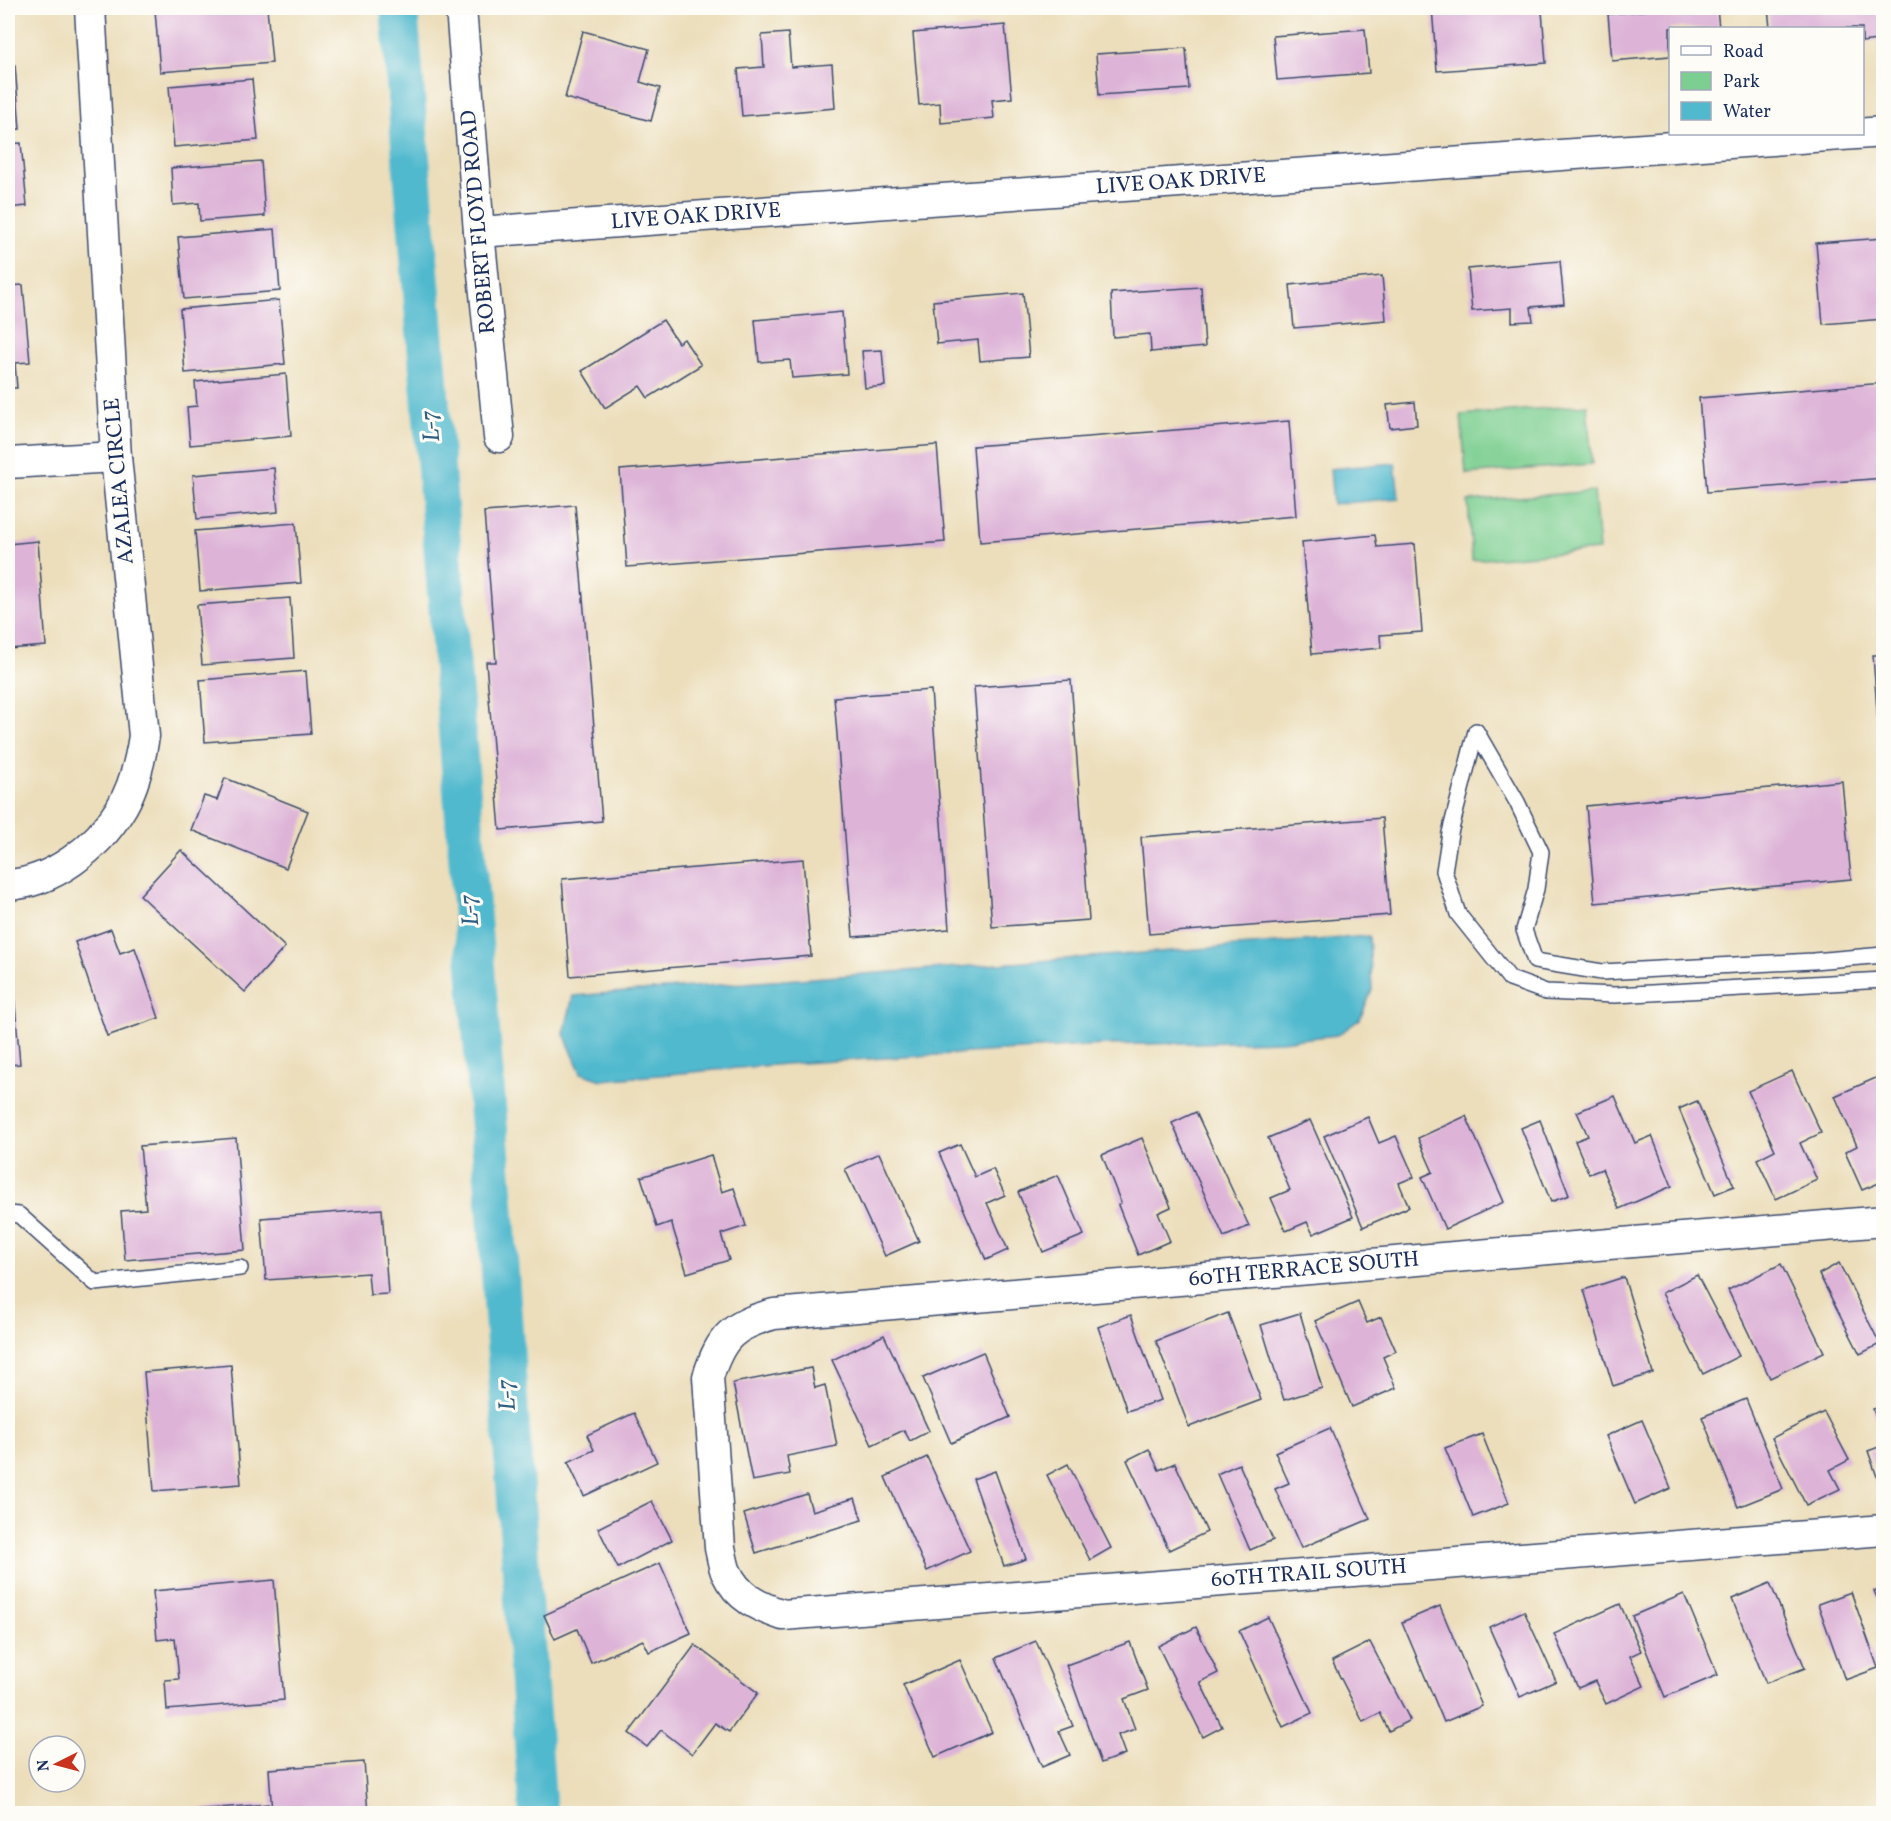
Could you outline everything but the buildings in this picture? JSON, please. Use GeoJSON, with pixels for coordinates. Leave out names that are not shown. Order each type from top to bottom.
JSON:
{"type":"FeatureCollection","features":[{"type":"Feature","properties":{"kind":"street","name":"AZALEA CIRCLE"},"geometry":{"type":"LineString","coordinates":[[8,885],[42,876],[65,865],[86,850],[105,831],[120,810],[132,787],[140,762],[144,736],[116,456],[90,8]]}},
{"type":"Feature","properties":{"kind":"street","name":"ROBERT FLOYD ROAD"},"geometry":{"type":"LineString","coordinates":[[461,8],[479,232],[499,437]]}},
{"type":"Feature","properties":{"kind":"street","name":"LIVE OAK DRIVE"},"geometry":{"type":"LineString","coordinates":[[1864,133],[1884,132]]}},
{"type":"Feature","properties":{"kind":"street","name":"LIVE OAK DRIVE"},"geometry":{"type":"LineString","coordinates":[[479,232],[1842,135]]}},
{"type":"Feature","properties":{"kind":"street"},"geometry":{"type":"LineString","coordinates":[[8,463],[116,456]]}},
{"type":"Feature","properties":{"kind":"street","name":"60TH TERRACE SOUTH"},"geometry":{"type":"LineString","coordinates":[[740,1593],[726,1572],[720,1548],[708,1377],[715,1354],[730,1334],[751,1320],[774,1314],[1884,1221]]}},
{"type":"Feature","properties":{"kind":"street","name":"60TH TRAIL SOUTH"},"geometry":{"type":"LineString","coordinates":[[740,1593],[760,1607],[783,1615],[1884,1530]]}},
{"type":"Feature","properties":{"kind":"lane"},"geometry":{"type":"LineString","coordinates":[[1884,955],[1602,972],[1535,961],[1524,930],[1536,889],[1541,852],[1517,802],[1476,731],[1450,833],[1444,872],[1458,914],[1510,979],[1546,992],[1615,995],[1884,980]]}},
{"type":"Feature","properties":{"kind":"lane"},"geometry":{"type":"LineString","coordinates":[[8,1214],[19,1215],[96,1283],[240,1268]]}},
{"type":"Feature","properties":{"kind":"green space"},"geometry":{"type":"Polygon","coordinates":[[[1587,405],[1592,464],[1466,474],[1461,415],[1587,405]]]}},
{"type":"Feature","properties":{"kind":"green space"},"geometry":{"type":"Polygon","coordinates":[[[1594,491],[1599,550],[1472,560],[1468,501],[1594,491]]]}},
{"type":"Feature","properties":{"kind":"water"},"geometry":{"type":"Polygon","coordinates":[[[1395,463],[1399,498],[1333,504],[1330,469],[1395,463]]]}},
{"type":"Feature","properties":{"kind":"water"},"geometry":{"type":"Polygon","coordinates":[[[1369,936],[1372,990],[1360,1019],[1338,1035],[1281,1041],[1104,1045],[785,1064],[602,1080],[581,1073],[564,1034],[573,996],[1369,936]]]}},
{"type":"Feature","properties":{"kind":"waterway","name":"L-7"},"geometry":{"type":"LineString","coordinates":[[399,8],[496,1216],[538,1814]]}}]}
